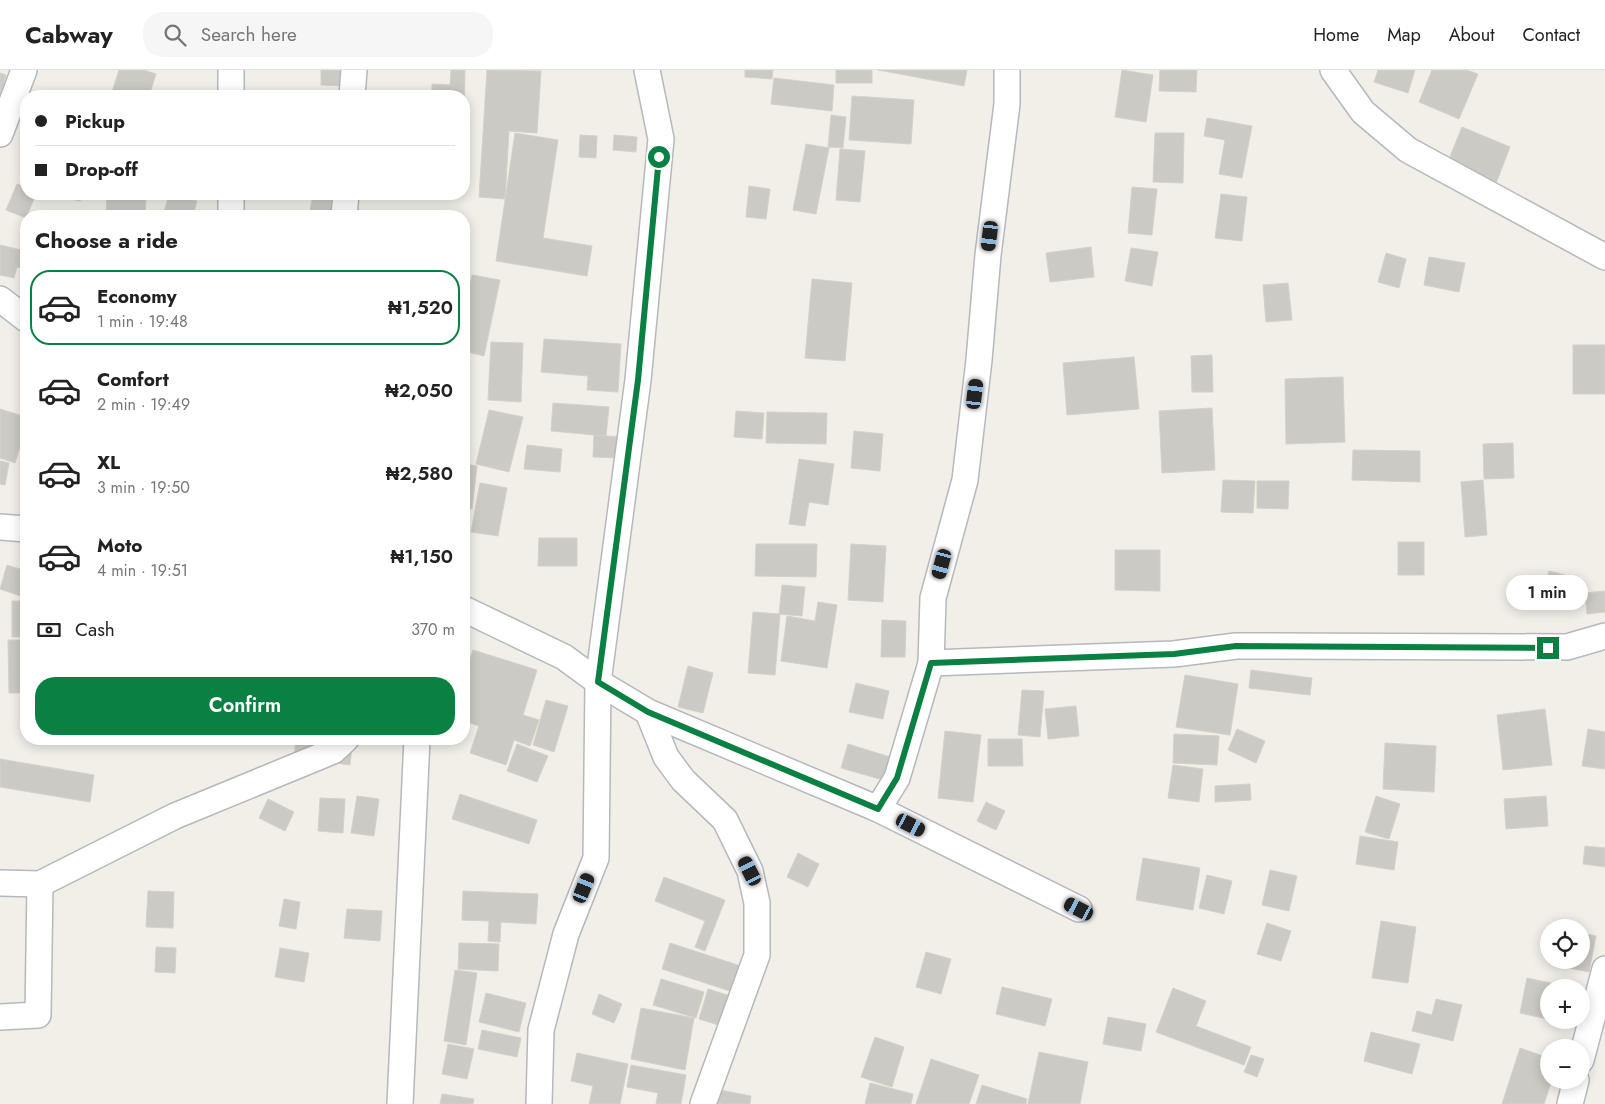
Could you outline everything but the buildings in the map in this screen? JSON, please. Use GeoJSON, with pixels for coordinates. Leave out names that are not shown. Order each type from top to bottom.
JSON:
{"type":"FeatureCollection","features":[{"type":"Feature","properties":{"kind":"street"},"geometry":{"type":"LineString","coordinates":[[0,134],[24,70]]}},
{"type":"Feature","properties":{"kind":"street"},"geometry":{"type":"LineString","coordinates":[[231,70],[231,90]]}},
{"type":"Feature","properties":{"kind":"street"},"geometry":{"type":"LineString","coordinates":[[352,90],[354,70]]}},
{"type":"Feature","properties":{"kind":"street"},"geometry":{"type":"LineString","coordinates":[[539,1104],[541,1030],[566,934],[596,858],[598,682],[638,380],[661,139],[647,70]]}},
{"type":"Feature","properties":{"kind":"street"},"geometry":{"type":"LineString","coordinates":[[878,809],[897,778],[931,663],[933,598],[965,480],[980,360],[988,255],[1007,104],[1008,70]]}},
{"type":"Feature","properties":{"kind":"street"},"geometry":{"type":"LineString","coordinates":[[1333,70],[1363,112],[1408,150],[1605,257]]}},
{"type":"Feature","properties":{"kind":"street"},"geometry":{"type":"LineString","coordinates":[[0,299],[20,314]]}},
{"type":"Feature","properties":{"kind":"street"},"geometry":{"type":"LineString","coordinates":[[0,527],[20,529]]}},
{"type":"Feature","properties":{"kind":"street"},"geometry":{"type":"LineString","coordinates":[[470,612],[564,657],[598,682],[648,712],[878,809],[1079,909]]}},
{"type":"Feature","properties":{"kind":"street"},"geometry":{"type":"LineString","coordinates":[[931,663],[1174,654],[1236,646],[1567,647],[1605,636]]}},
{"type":"Feature","properties":{"kind":"street"},"geometry":{"type":"LineString","coordinates":[[648,712],[666,757],[683,780],[724,820],[750,871],[757,903],[757,955],[703,1104]]}},
{"type":"Feature","properties":{"kind":"street"},"geometry":{"type":"LineString","coordinates":[[0,883],[40,884],[175,816],[333,751],[340,745]]}},
{"type":"Feature","properties":{"kind":"street"},"geometry":{"type":"LineString","coordinates":[[400,1104],[417,745]]}},
{"type":"Feature","properties":{"kind":"street"},"geometry":{"type":"LineString","coordinates":[[0,1017],[38,1016],[40,884]]}},
{"type":"Feature","properties":{"kind":"street"},"geometry":{"type":"LineString","coordinates":[[1587,1039],[1605,969]]}},
{"type":"Feature","properties":{"kind":"street"},"geometry":{"type":"LineString","coordinates":[[1570,1104],[1574,1089]]}},
{"type":"Feature","properties":{"kind":"route"},"geometry":{"type":"LineString","coordinates":[[659,157],[638,380],[598,682],[648,712],[878,809],[897,778],[931,663],[1174,654],[1236,646],[1548,648]]}}]}
